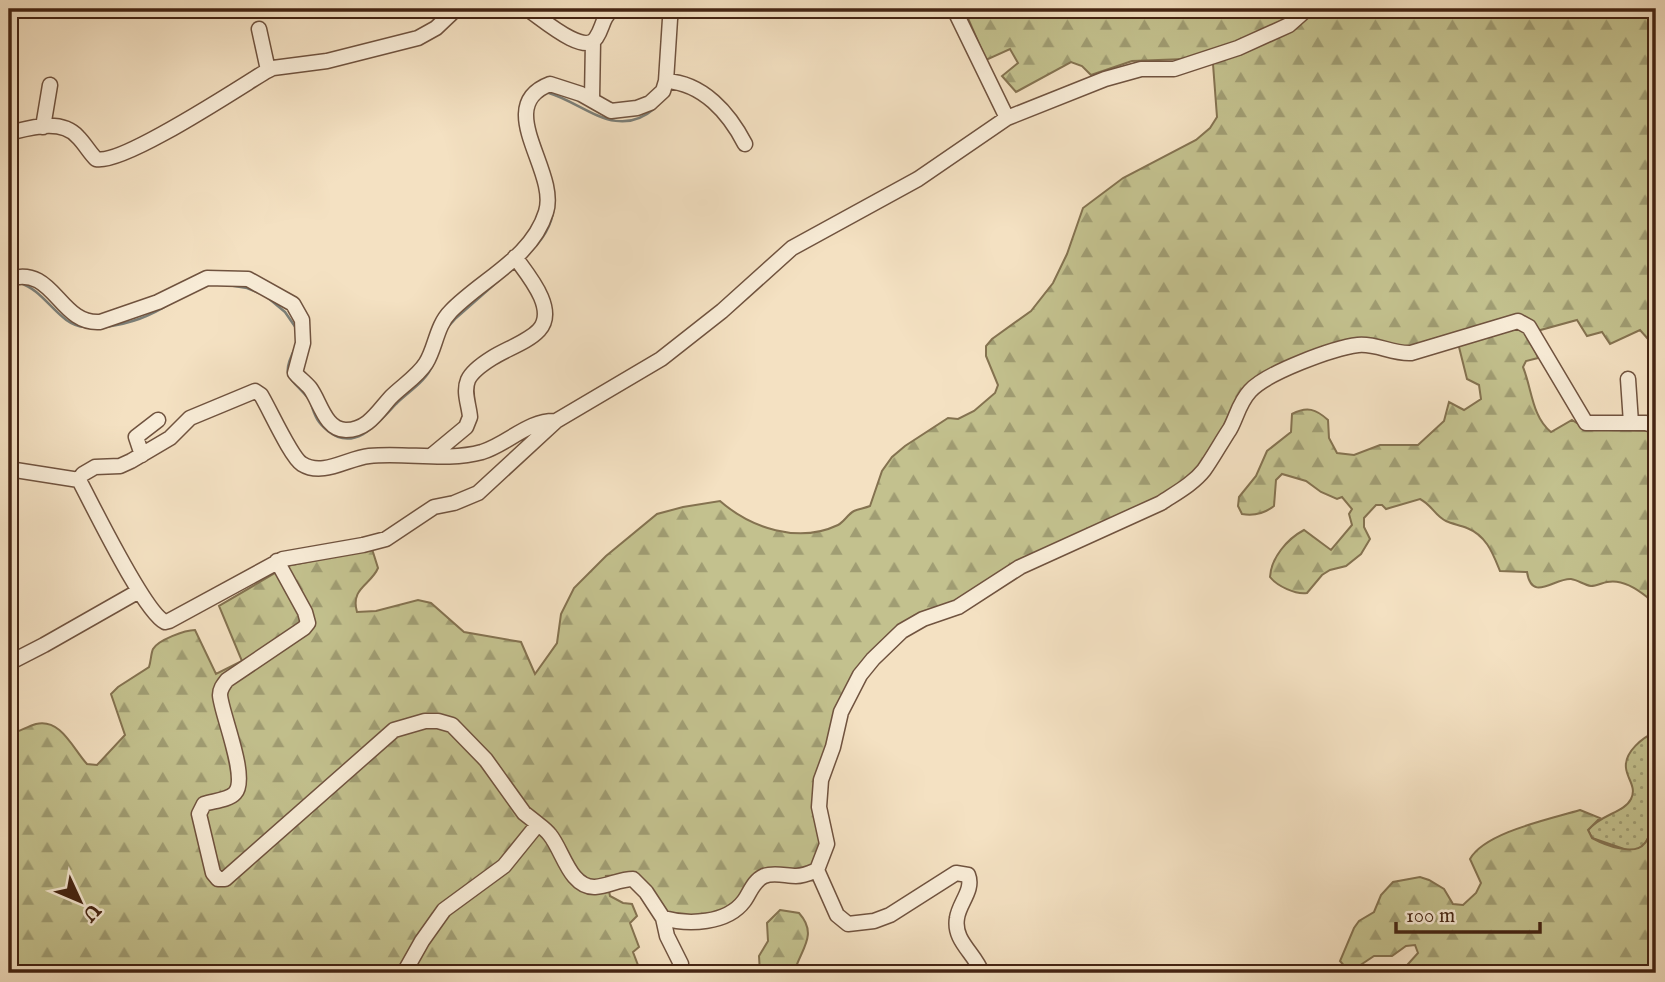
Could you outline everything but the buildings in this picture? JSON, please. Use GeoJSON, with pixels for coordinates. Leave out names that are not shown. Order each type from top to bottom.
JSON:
{"type":"FeatureCollection","features":[{"type":"Feature","properties":{"kind":"street"},"geometry":{"type":"LineString","coordinates":[[9,133],[43,127],[66,127],[78,136],[96,159],[110,159],[140,148],[268,71],[327,61],[418,38],[436,27],[456,9]]}},
{"type":"Feature","properties":{"kind":"street"},"geometry":{"type":"LineString","coordinates":[[527,9],[566,37],[580,42],[593,41]]}},
{"type":"Feature","properties":{"kind":"street"},"geometry":{"type":"LineString","coordinates":[[592,99],[593,41],[605,16],[613,9]]}},
{"type":"Feature","properties":{"kind":"street"},"geometry":{"type":"LineString","coordinates":[[9,279],[21,276],[38,280],[70,311],[92,323],[159,302],[206,278],[235,278],[257,283],[293,304],[303,329],[303,344],[295,373],[308,385],[321,410],[332,424],[341,430],[365,426],[421,369],[448,314],[518,260],[540,228],[548,203],[539,160],[527,128],[527,100],[533,92],[550,84],[592,99],[611,111],[637,108],[650,103],[671,81],[672,9]]}},
{"type":"Feature","properties":{"kind":"street"},"geometry":{"type":"LineString","coordinates":[[954,9],[1007,118]]}},
{"type":"Feature","properties":{"kind":"street"},"geometry":{"type":"LineString","coordinates":[[79,480],[139,591],[157,618],[164,622],[277,561],[363,545],[386,538],[434,507],[454,503],[478,493],[556,421],[661,359],[722,311],[792,248],[918,179],[1007,118],[1105,79],[1141,69],[1174,69],[1238,48],[1289,25],[1307,9]]}},
{"type":"Feature","properties":{"kind":"street"},"geometry":{"type":"LineString","coordinates":[[258,29],[268,71]]}},
{"type":"Feature","properties":{"kind":"street"},"geometry":{"type":"LineString","coordinates":[[671,81],[689,85],[725,111],[745,144]]}},
{"type":"Feature","properties":{"kind":"street"},"geometry":{"type":"LineString","coordinates":[[43,127],[50,85]]}},
{"type":"Feature","properties":{"kind":"street"},"geometry":{"type":"LineString","coordinates":[[431,456],[466,427],[471,417],[467,405],[467,382],[471,376],[485,362],[530,337],[540,329],[544,321],[544,306],[518,260]]}},
{"type":"Feature","properties":{"kind":"street"},"geometry":{"type":"LineString","coordinates":[[982,973],[957,931],[957,916],[970,884],[968,875],[956,873],[890,915],[874,921],[848,924],[837,915],[817,870],[827,844],[820,807],[821,780],[833,747],[841,712],[860,675],[902,631],[923,619],[958,607],[1020,566],[1161,503],[1177,493],[1204,470],[1230,427],[1239,405],[1251,390],[1269,376],[1343,348],[1367,345],[1410,353],[1518,321],[1529,327],[1583,421],[1590,424],[1631,423],[1656,426]]}},
{"type":"Feature","properties":{"kind":"street"},"geometry":{"type":"LineString","coordinates":[[1628,379],[1631,423]]}},
{"type":"Feature","properties":{"kind":"street"},"geometry":{"type":"LineString","coordinates":[[79,480],[83,474],[95,467],[120,466],[170,438],[190,418],[255,391],[261,395],[293,454],[300,463],[309,468],[323,469],[372,456],[464,455],[484,451],[540,422],[556,421]]}},
{"type":"Feature","properties":{"kind":"street"},"geometry":{"type":"LineString","coordinates":[[142,454],[136,437],[158,420]]}},
{"type":"Feature","properties":{"kind":"street"},"geometry":{"type":"LineString","coordinates":[[9,468],[79,480]]}},
{"type":"Feature","properties":{"kind":"street"},"geometry":{"type":"LineString","coordinates":[[277,561],[305,612],[308,623],[226,680],[221,688],[220,696],[232,736],[237,790],[219,800],[204,803],[199,814],[213,873],[218,879],[225,878],[394,730],[425,721],[438,721],[452,725],[486,760],[524,813],[550,835],[581,883],[596,887],[622,879],[633,879],[646,892],[663,918],[667,936],[681,964]]}},
{"type":"Feature","properties":{"kind":"street"},"geometry":{"type":"LineString","coordinates":[[9,663],[139,591]]}},
{"type":"Feature","properties":{"kind":"street"},"geometry":{"type":"LineString","coordinates":[[404,973],[444,910],[504,866],[538,824]]}},
{"type":"Feature","properties":{"kind":"street"},"geometry":{"type":"LineString","coordinates":[[663,918],[675,922],[695,922],[720,917],[740,906],[757,881],[764,876],[796,876],[817,870]]}},
{"type":"Feature","properties":{"kind":"green space"},"geometry":{"type":"Polygon","coordinates":[[[964,9],[1082,9],[1109,13],[1128,9],[1656,9],[1656,348],[1640,330],[1610,344],[1602,332],[1587,336],[1577,320],[1537,331],[1530,337],[1538,358],[1526,361],[1523,367],[1536,411],[1551,432],[1572,420],[1601,430],[1656,432],[1656,637],[1651,602],[1633,588],[1612,581],[1591,586],[1571,579],[1539,588],[1534,586],[1527,572],[1500,571],[1495,558],[1480,536],[1474,531],[1442,519],[1420,499],[1386,509],[1382,505],[1376,505],[1364,518],[1364,527],[1370,539],[1361,554],[1346,566],[1322,575],[1307,593],[1287,589],[1270,577],[1277,556],[1286,544],[1304,530],[1331,550],[1352,525],[1349,514],[1352,509],[1342,497],[1337,499],[1306,481],[1282,474],[1276,480],[1274,506],[1259,513],[1242,514],[1238,506],[1239,497],[1256,476],[1267,451],[1291,432],[1292,414],[1307,409],[1319,413],[1328,420],[1329,438],[1337,453],[1354,455],[1380,445],[1418,445],[1444,421],[1449,402],[1464,410],[1481,399],[1479,385],[1467,379],[1456,335],[1410,349],[1386,345],[1267,373],[1227,425],[1201,467],[1159,499],[888,637],[829,746],[822,844],[814,867],[805,870],[773,870],[718,913],[702,917],[666,915],[622,875],[606,876],[610,896],[623,903],[632,904],[637,916],[630,923],[639,947],[633,952],[641,973],[9,973],[9,734],[45,723],[66,736],[87,764],[97,765],[125,735],[111,694],[149,667],[153,649],[166,639],[195,630],[216,674],[242,661],[219,606],[287,566],[372,549],[378,568],[356,597],[357,612],[376,611],[418,600],[431,603],[464,632],[521,642],[535,674],[557,643],[561,614],[574,588],[606,556],[657,514],[720,501],[746,519],[776,530],[791,533],[823,531],[840,524],[854,511],[870,506],[882,471],[892,457],[905,446],[948,418],[958,419],[974,411],[995,393],[998,385],[986,356],[986,346],[1031,311],[1053,283],[1067,254],[1083,208],[1123,178],[1196,140],[1210,128],[1217,117],[1213,64],[1185,59],[1132,61],[1091,75],[1082,66],[1071,62],[1016,92],[1002,76],[1018,63],[1010,49],[986,60],[964,9]]]}},
{"type":"Feature","properties":{"kind":"green space"},"geometry":{"type":"Polygon","coordinates":[[[1656,732],[1656,823],[1646,842],[1639,849],[1630,851],[1592,838],[1588,830],[1593,825],[1628,804],[1633,795],[1626,768],[1628,756],[1640,741],[1656,732]]]}},
{"type":"Feature","properties":{"kind":"green space"},"geometry":{"type":"Polygon","coordinates":[[[1580,810],[1600,818],[1588,830],[1592,838],[1620,848],[1640,847],[1647,841],[1656,823],[1656,973],[1400,973],[1418,953],[1415,945],[1406,946],[1392,956],[1374,956],[1353,970],[1346,968],[1340,961],[1354,928],[1359,921],[1374,912],[1381,895],[1393,882],[1420,877],[1444,889],[1453,904],[1463,905],[1476,893],[1481,883],[1470,859],[1489,841],[1520,828],[1580,810]]]}},
{"type":"Feature","properties":{"kind":"green space"},"geometry":{"type":"Polygon","coordinates":[[[780,910],[799,913],[808,928],[806,943],[794,973],[760,973],[759,956],[768,941],[767,923],[780,910]]]}},
{"type":"Feature","properties":{"kind":"waterway"},"geometry":{"type":"LineString","coordinates":[[549,93],[614,121],[641,117],[655,108]]}},
{"type":"Feature","properties":{"kind":"waterway"},"geometry":{"type":"LineString","coordinates":[[537,137],[545,161]]}},
{"type":"Feature","properties":{"kind":"waterway"},"geometry":{"type":"LineString","coordinates":[[532,250],[549,226],[554,198]]}},
{"type":"Feature","properties":{"kind":"waterway"},"geometry":{"type":"LineString","coordinates":[[447,328],[514,267]]}},
{"type":"Feature","properties":{"kind":"waterway"},"geometry":{"type":"LineString","coordinates":[[20,283],[37,293],[68,321],[85,327]]}},
{"type":"Feature","properties":{"kind":"waterway"},"geometry":{"type":"LineString","coordinates":[[228,285],[259,293]]}},
{"type":"Feature","properties":{"kind":"waterway"},"geometry":{"type":"LineString","coordinates":[[267,297],[285,312],[296,328]]}},
{"type":"Feature","properties":{"kind":"waterway"},"geometry":{"type":"LineString","coordinates":[[106,327],[140,319],[171,303]]}},
{"type":"Feature","properties":{"kind":"waterway"},"geometry":{"type":"LineString","coordinates":[[295,348],[288,365],[289,376],[308,398]]}},
{"type":"Feature","properties":{"kind":"waterway"},"geometry":{"type":"LineString","coordinates":[[311,404],[317,419],[328,431],[338,437],[357,437],[374,426],[417,386],[433,364]]}}]}
